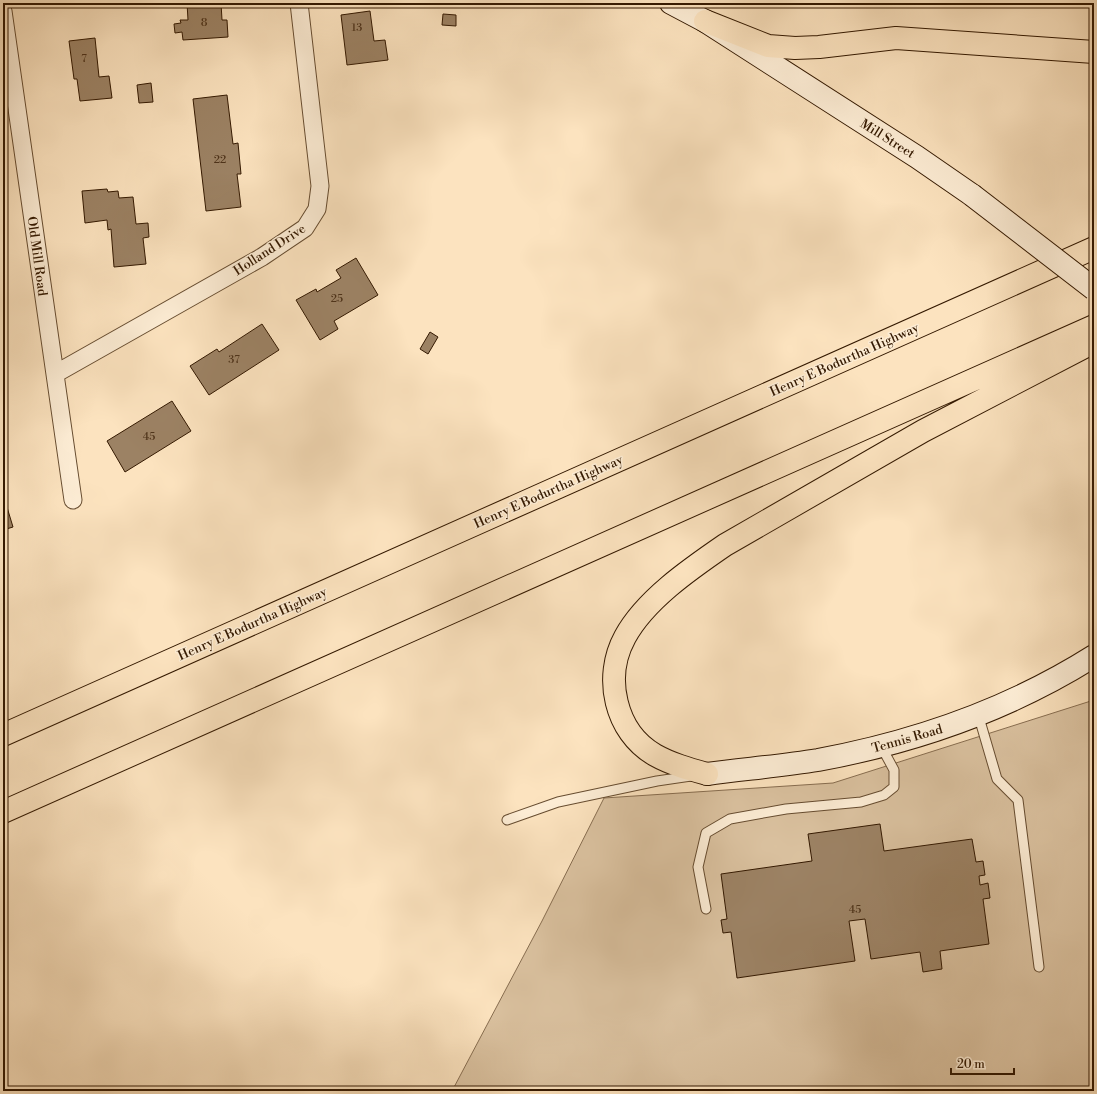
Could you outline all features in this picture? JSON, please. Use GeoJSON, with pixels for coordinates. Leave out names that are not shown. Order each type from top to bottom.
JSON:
{"type":"FeatureCollection","features":[{"type":"Feature","properties":{"kind":"highway"},"geometry":{"type":"LineString","coordinates":[[705,21],[768,46],[795,48],[818,47],[896,38],[1094,52]]}},
{"type":"Feature","properties":{"kind":"highway","name":"Henry E Bodurtha Highway"},"geometry":{"type":"LineString","coordinates":[[3,735],[1094,248]]}},
{"type":"Feature","properties":{"kind":"highway"},"geometry":{"type":"LineString","coordinates":[[3,812],[1094,326]]}},
{"type":"Feature","properties":{"kind":"highway"},"geometry":{"type":"LineString","coordinates":[[706,774],[674,764],[654,755],[634,736],[620,712],[614,691],[614,669],[625,637],[638,619],[655,600],[697,564],[725,545],[923,432],[1094,342]]}},
{"type":"Feature","properties":{"kind":"street","name":"Holland Drive"},"geometry":{"type":"LineString","coordinates":[[55,374],[262,257],[305,228],[317,209],[320,186],[299,3]]}},
{"type":"Feature","properties":{"kind":"street","name":"Mill Street"},"geometry":{"type":"LineString","coordinates":[[671,3],[705,21],[918,156],[1094,289]]}},
{"type":"Feature","properties":{"kind":"street","name":"Old Mill Road"},"geometry":{"type":"LineString","coordinates":[[3,11],[73,500]]}},
{"type":"Feature","properties":{"kind":"street","name":"Tennis Road"},"geometry":{"type":"LineString","coordinates":[[706,774],[816,760],[881,746],[918,736],[978,714],[1037,688],[1094,656]]}},
{"type":"Feature","properties":{"kind":"lane"},"geometry":{"type":"LineString","coordinates":[[978,714],[997,779],[1018,800],[1039,967]]}},
{"type":"Feature","properties":{"kind":"lane"},"geometry":{"type":"LineString","coordinates":[[706,910],[698,867],[706,833],[730,819],[786,809],[861,802],[884,795],[894,787],[894,770],[881,746]]}},
{"type":"Feature","properties":{"kind":"lane"},"geometry":{"type":"LineString","coordinates":[[507,820],[558,802],[657,781],[706,774]]}},
{"type":"Feature","properties":{"kind":"shaded area"},"geometry":{"type":"Polygon","coordinates":[[[1094,700],[1094,1091],[452,1091],[542,921],[604,798],[833,783],[1094,700]]]}},
{"type":"Feature","properties":{"kind":"building"},"geometry":{"type":"Polygon","coordinates":[[[187,3],[221,3],[222,20],[227,20],[228,37],[183,40],[182,32],[175,33],[174,24],[181,23],[180,20],[188,20],[187,3]]]}},
{"type":"Feature","properties":{"kind":"building"},"geometry":{"type":"Polygon","coordinates":[[[370,11],[374,41],[385,40],[388,60],[347,65],[341,15],[370,11]]]}},
{"type":"Feature","properties":{"kind":"building"},"geometry":{"type":"Polygon","coordinates":[[[443,14],[456,15],[456,26],[442,25],[443,14]]]}},
{"type":"Feature","properties":{"kind":"building"},"geometry":{"type":"Polygon","coordinates":[[[95,38],[99,77],[109,76],[112,98],[80,101],[77,79],[74,79],[69,41],[95,38]]]}},
{"type":"Feature","properties":{"kind":"building"},"geometry":{"type":"Polygon","coordinates":[[[151,83],[153,102],[139,103],[137,85],[151,83]]]}},
{"type":"Feature","properties":{"kind":"building"},"geometry":{"type":"Polygon","coordinates":[[[227,95],[233,144],[238,143],[241,174],[237,174],[241,207],[206,211],[193,99],[227,95]]]}},
{"type":"Feature","properties":{"kind":"building"},"geometry":{"type":"Polygon","coordinates":[[[107,189],[108,192],[118,191],[119,198],[133,197],[136,224],[148,223],[149,237],[143,238],[146,264],[114,267],[111,229],[108,230],[107,220],[85,223],[82,191],[107,189]]]}},
{"type":"Feature","properties":{"kind":"building"},"geometry":{"type":"Polygon","coordinates":[[[356,258],[378,295],[334,321],[338,329],[320,340],[296,300],[316,289],[317,292],[341,278],[336,270],[356,258]]]}},
{"type":"Feature","properties":{"kind":"building"},"geometry":{"type":"Polygon","coordinates":[[[262,324],[279,350],[209,395],[190,366],[217,349],[219,352],[262,324]]]}},
{"type":"Feature","properties":{"kind":"building"},"geometry":{"type":"Polygon","coordinates":[[[430,332],[438,337],[428,354],[420,349],[430,332]]]}},
{"type":"Feature","properties":{"kind":"building"},"geometry":{"type":"Polygon","coordinates":[[[172,401],[191,431],[125,472],[107,441],[172,401]]]}},
{"type":"Feature","properties":{"kind":"building"},"geometry":{"type":"Polygon","coordinates":[[[3,494],[13,527],[3,530],[3,494]]]}},
{"type":"Feature","properties":{"kind":"building"},"geometry":{"type":"Polygon","coordinates":[[[880,824],[884,851],[972,839],[976,862],[983,861],[985,875],[979,876],[980,885],[988,883],[990,898],[983,899],[989,944],[940,951],[942,969],[923,972],[920,952],[871,959],[865,919],[849,921],[855,961],[737,978],[731,932],[723,933],[721,920],[727,919],[721,874],[812,861],[808,834],[880,824]]]}}]}
